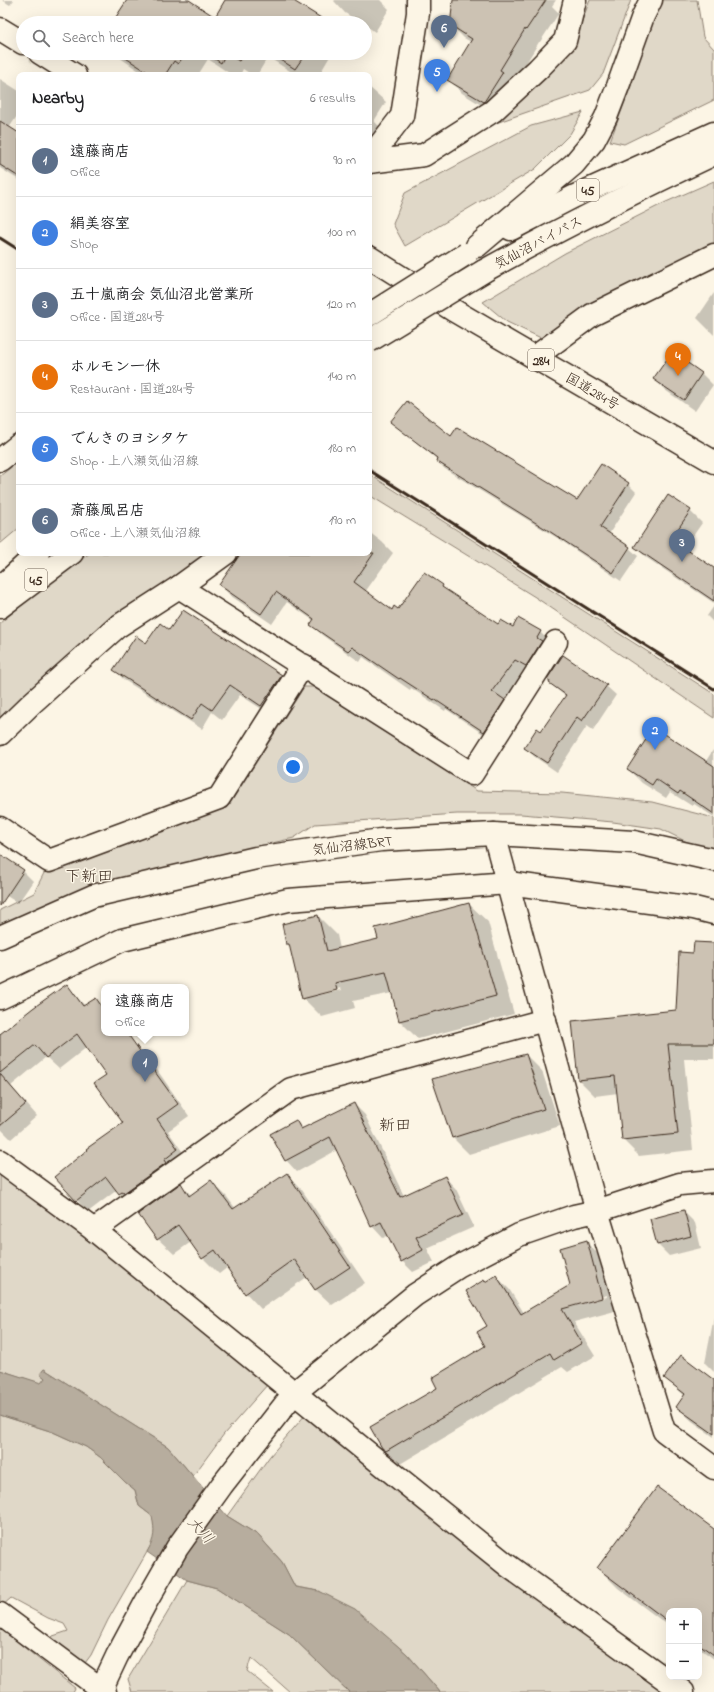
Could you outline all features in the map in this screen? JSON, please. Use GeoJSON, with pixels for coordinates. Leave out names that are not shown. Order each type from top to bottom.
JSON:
{"type":"FeatureCollection","features":[{"type":"Feature","properties":{"kind":"main road"},"geometry":{"type":"LineString","coordinates":[[372,155],[402,116],[418,13],[418,0]]}},
{"type":"Feature","properties":{"kind":"main road"},"geometry":{"type":"LineString","coordinates":[[372,162],[424,154],[493,111],[538,69],[565,41],[574,0]]}},
{"type":"Feature","properties":{"kind":"main road"},"geometry":{"type":"LineString","coordinates":[[471,250],[574,164],[594,140],[606,117],[643,16],[651,0]]}},
{"type":"Feature","properties":{"kind":"main road"},"geometry":{"type":"LineString","coordinates":[[0,28],[16,38]]}},
{"type":"Feature","properties":{"kind":"main road"},"geometry":{"type":"LineString","coordinates":[[51,60],[70,72]]}},
{"type":"Feature","properties":{"kind":"main road","name":"気仙沼バイパス"},"geometry":{"type":"LineString","coordinates":[[372,313],[471,250],[573,197],[714,133]]}},
{"type":"Feature","properties":{"kind":"main road","name":"気仙沼バイパス"},"geometry":{"type":"LineString","coordinates":[[372,339],[484,270],[530,245],[650,184],[714,154]]}},
{"type":"Feature","properties":{"kind":"main road"},"geometry":{"type":"LineString","coordinates":[[530,245],[714,170]]}},
{"type":"Feature","properties":{"kind":"main road"},"geometry":{"type":"LineString","coordinates":[[535,357],[592,314],[714,256]]}},
{"type":"Feature","properties":{"kind":"main road","name":"国道284号"},"geometry":{"type":"LineString","coordinates":[[372,259],[453,310],[714,462]]}},
{"type":"Feature","properties":{"kind":"main road"},"geometry":{"type":"LineString","coordinates":[[0,460],[16,447]]}},
{"type":"Feature","properties":{"kind":"main road","name":"45"},"geometry":{"type":"LineString","coordinates":[[0,588],[35,556]]}},
{"type":"Feature","properties":{"kind":"main road","name":"45"},"geometry":{"type":"LineString","coordinates":[[0,607],[68,556]]}},
{"type":"Feature","properties":{"kind":"main road"},"geometry":{"type":"LineString","coordinates":[[0,734],[32,703],[117,627],[179,587],[222,556]]}},
{"type":"Feature","properties":{"kind":"main road"},"geometry":{"type":"LineString","coordinates":[[179,587],[472,774],[556,642]]}},
{"type":"Feature","properties":{"kind":"main road"},"geometry":{"type":"LineString","coordinates":[[0,828],[49,861],[153,824],[219,798],[303,666]]}},
{"type":"Feature","properties":{"kind":"main road"},"geometry":{"type":"LineString","coordinates":[[494,834],[597,1211],[664,1431],[714,1468]]}},
{"type":"Feature","properties":{"kind":"main road","name":"気仙沼線BRT"},"geometry":{"type":"LineString","coordinates":[[0,937],[93,896],[256,858],[381,840],[494,834],[634,842],[714,860]]}},
{"type":"Feature","properties":{"kind":"main road"},"geometry":{"type":"LineString","coordinates":[[0,998],[122,940],[288,900],[427,891],[508,883],[694,908],[714,913]]}},
{"type":"Feature","properties":{"kind":"main road"},"geometry":{"type":"LineString","coordinates":[[94,1230],[291,1089],[545,1020]]}},
{"type":"Feature","properties":{"kind":"main road"},"geometry":{"type":"LineString","coordinates":[[0,1161],[94,1230],[294,1394],[508,1565],[683,1692]]}},
{"type":"Feature","properties":{"kind":"main road"},"geometry":{"type":"LineString","coordinates":[[0,1614],[102,1691],[117,1656],[177,1548],[222,1484],[294,1394],[415,1295],[458,1267],[519,1235],[574,1216],[597,1211],[680,1184],[714,1181]]}},
{"type":"Feature","properties":{"kind":"shaded area"},"geometry":{"type":"Polygon","coordinates":[[[590,0],[631,0],[603,74],[590,90],[493,124],[570,52],[590,0]]]}},
{"type":"Feature","properties":{"kind":"shaded area"},"geometry":{"type":"Polygon","coordinates":[[[659,0],[697,0],[703,37],[714,49],[714,100],[624,144],[610,141],[631,86],[645,37],[659,0]]]}},
{"type":"Feature","properties":{"kind":"shaded area"},"geometry":{"type":"Polygon","coordinates":[[[583,112],[570,134],[535,169],[405,246],[393,224],[405,193],[531,126],[583,112]]]}},
{"type":"Feature","properties":{"kind":"shaded area"},"geometry":{"type":"Polygon","coordinates":[[[714,181],[714,248],[562,323],[541,338],[507,322],[483,302],[565,253],[666,202],[714,181]]]}},
{"type":"Feature","properties":{"kind":"shaded area"},"geometry":{"type":"Polygon","coordinates":[[[16,463],[16,531],[0,544],[0,476],[16,463]]]}},
{"type":"Feature","properties":{"kind":"shaded area"},"geometry":{"type":"Polygon","coordinates":[[[372,476],[714,694],[714,718],[535,597],[372,497],[372,476]]]}},
{"type":"Feature","properties":{"kind":"shaded area"},"geometry":{"type":"Polygon","coordinates":[[[86,556],[206,556],[0,719],[0,623],[59,575],[86,556]]]}},
{"type":"Feature","properties":{"kind":"shaded area"},"geometry":{"type":"Polygon","coordinates":[[[304,687],[313,687],[477,791],[562,793],[652,802],[714,818],[714,849],[687,842],[661,829],[613,822],[521,814],[457,814],[315,824],[294,838],[172,866],[101,888],[0,928],[0,910],[34,893],[46,869],[136,841],[229,805],[304,687]]]}},
{"type":"Feature","properties":{"kind":"shaded area"},"geometry":{"type":"Polygon","coordinates":[[[0,1169],[110,1254],[268,1384],[224,1434],[193,1476],[168,1447],[44,1369],[41,1374],[45,1378],[42,1384],[0,1370],[0,1169]]]}},
{"type":"Feature","properties":{"kind":"shaded area"},"geometry":{"type":"Polygon","coordinates":[[[306,1414],[665,1692],[440,1692],[407,1654],[394,1643],[319,1591],[295,1587],[282,1562],[258,1535],[227,1516],[270,1456],[306,1414]]]}},
{"type":"Feature","properties":{"kind":"shaded area"},"geometry":{"type":"Polygon","coordinates":[[[0,1415],[53,1432],[86,1447],[100,1457],[135,1490],[139,1506],[152,1516],[155,1529],[154,1540],[108,1620],[91,1655],[85,1663],[80,1665],[49,1641],[53,1636],[68,1631],[64,1624],[48,1618],[11,1598],[2,1606],[0,1604],[0,1415]]]}},
{"type":"Feature","properties":{"kind":"shaded area"},"geometry":{"type":"Polygon","coordinates":[[[187,1580],[217,1588],[289,1634],[349,1692],[290,1692],[251,1658],[247,1671],[273,1692],[132,1692],[128,1679],[187,1580]]]}},
{"type":"Feature","properties":{"kind":"shaded area"},"geometry":{"type":"Polygon","coordinates":[[[0,1628],[75,1688],[73,1692],[0,1692],[0,1628]]]}},
{"type":"Feature","properties":{"kind":"water","name":"大川"},"geometry":{"type":"Polygon","coordinates":[[[44,1369],[168,1447],[227,1516],[258,1535],[282,1562],[295,1587],[319,1591],[355,1609],[407,1654],[440,1692],[349,1692],[289,1634],[217,1588],[187,1580],[147,1552],[154,1535],[152,1516],[139,1506],[135,1490],[100,1457],[86,1447],[53,1432],[0,1415],[0,1370],[41,1383],[45,1378],[40,1374],[44,1369]]]}},
{"type":"Feature","properties":{"kind":"building"},"geometry":{"type":"Polygon","coordinates":[[[127,0],[189,0],[213,16],[117,16],[127,0]]]}},
{"type":"Feature","properties":{"kind":"building"},"geometry":{"type":"Polygon","coordinates":[[[225,0],[292,0],[318,16],[216,16],[225,0]]]}},
{"type":"Feature","properties":{"kind":"building"},"geometry":{"type":"Polygon","coordinates":[[[453,0],[546,0],[526,30],[525,29],[500,70],[503,72],[484,102],[447,80],[472,39],[450,25],[453,0]]]}},
{"type":"Feature","properties":{"kind":"building"},"geometry":{"type":"Polygon","coordinates":[[[129,60],[181,60],[178,64],[174,61],[167,72],[147,72],[129,60]]]}},
{"type":"Feature","properties":{"kind":"building"},"geometry":{"type":"Polygon","coordinates":[[[281,60],[301,60],[295,69],[281,60]]]}},
{"type":"Feature","properties":{"kind":"building"},"geometry":{"type":"Polygon","coordinates":[[[0,121],[16,131],[16,175],[0,165],[0,121]]]}},
{"type":"Feature","properties":{"kind":"building"},"geometry":{"type":"Polygon","coordinates":[[[672,352],[702,373],[684,400],[653,379],[672,352]]]}},
{"type":"Feature","properties":{"kind":"building"},"geometry":{"type":"Polygon","coordinates":[[[407,401],[451,436],[457,427],[577,500],[601,464],[629,483],[600,527],[630,547],[613,573],[549,531],[436,461],[437,458],[390,422],[407,401]]]}},
{"type":"Feature","properties":{"kind":"building"},"geometry":{"type":"Polygon","coordinates":[[[668,495],[691,510],[671,539],[714,568],[714,601],[634,547],[668,495]]]}},
{"type":"Feature","properties":{"kind":"building"},"geometry":{"type":"Polygon","coordinates":[[[239,556],[372,556],[354,582],[392,610],[394,606],[398,609],[424,572],[443,585],[442,587],[498,624],[501,620],[513,627],[518,618],[541,631],[537,638],[542,641],[526,666],[515,660],[492,691],[505,700],[484,732],[434,699],[400,678],[399,679],[352,647],[348,651],[310,625],[314,619],[276,592],[261,614],[219,585],[239,556]]]}},
{"type":"Feature","properties":{"kind":"building"},"geometry":{"type":"Polygon","coordinates":[[[183,610],[282,675],[261,706],[230,685],[212,710],[202,703],[191,720],[113,670],[136,636],[146,643],[160,623],[169,630],[183,610]]]}},
{"type":"Feature","properties":{"kind":"building"},"geometry":{"type":"Polygon","coordinates":[[[563,655],[607,685],[582,721],[577,717],[547,763],[524,748],[537,728],[541,731],[566,695],[549,683],[550,681],[547,679],[563,655]]]}},
{"type":"Feature","properties":{"kind":"building"},"geometry":{"type":"Polygon","coordinates":[[[654,727],[714,766],[714,814],[680,791],[678,794],[656,779],[652,785],[627,769],[654,727]]]}},
{"type":"Feature","properties":{"kind":"building"},"geometry":{"type":"Polygon","coordinates":[[[0,854],[24,870],[0,906],[0,854]]]}},
{"type":"Feature","properties":{"kind":"building"},"geometry":{"type":"Polygon","coordinates":[[[469,903],[496,996],[399,1021],[386,972],[335,983],[337,990],[302,999],[289,944],[286,944],[282,924],[318,915],[327,951],[378,939],[375,928],[469,903]]]}},
{"type":"Feature","properties":{"kind":"building"},"geometry":{"type":"Polygon","coordinates":[[[694,942],[714,943],[714,1044],[668,1044],[678,1134],[622,1140],[615,1076],[578,1080],[572,1021],[676,1010],[679,952],[693,953],[694,942]]]}},
{"type":"Feature","properties":{"kind":"building"},"geometry":{"type":"Polygon","coordinates":[[[67,984],[83,1006],[96,998],[101,1006],[101,1036],[129,1036],[178,1104],[157,1119],[178,1149],[164,1160],[166,1163],[124,1193],[122,1192],[119,1194],[106,1177],[76,1201],[54,1177],[87,1150],[86,1149],[123,1123],[94,1083],[106,1075],[77,1034],[46,1058],[35,1045],[0,1073],[0,1034],[67,984]]]}},
{"type":"Feature","properties":{"kind":"building"},"geometry":{"type":"Polygon","coordinates":[[[526,1054],[544,1109],[452,1138],[432,1079],[526,1054]]]}},
{"type":"Feature","properties":{"kind":"building"},"geometry":{"type":"Polygon","coordinates":[[[0,1074],[26,1104],[0,1126],[0,1074]]]}},
{"type":"Feature","properties":{"kind":"building"},"geometry":{"type":"Polygon","coordinates":[[[354,1103],[400,1197],[445,1176],[463,1215],[416,1237],[423,1250],[401,1262],[381,1222],[371,1227],[356,1194],[357,1193],[330,1137],[285,1161],[270,1134],[296,1120],[301,1129],[354,1103]]]}},
{"type":"Feature","properties":{"kind":"building"},"geometry":{"type":"Polygon","coordinates":[[[287,1173],[350,1267],[315,1290],[294,1259],[245,1294],[215,1250],[202,1259],[178,1225],[157,1240],[138,1214],[181,1183],[189,1196],[211,1180],[233,1209],[287,1173]]]}},
{"type":"Feature","properties":{"kind":"building"},"geometry":{"type":"Polygon","coordinates":[[[684,1210],[691,1236],[657,1245],[650,1219],[684,1210]]]}},
{"type":"Feature","properties":{"kind":"building"},"geometry":{"type":"Polygon","coordinates":[[[587,1240],[602,1298],[562,1309],[582,1343],[554,1360],[550,1353],[386,1451],[382,1448],[370,1427],[437,1388],[432,1378],[485,1346],[477,1332],[487,1326],[466,1291],[484,1280],[485,1282],[496,1275],[521,1314],[570,1285],[560,1248],[587,1240]]]}},
{"type":"Feature","properties":{"kind":"building"},"geometry":{"type":"Polygon","coordinates":[[[681,1355],[714,1380],[714,1434],[676,1407],[685,1394],[664,1378],[681,1355]]]}},
{"type":"Feature","properties":{"kind":"building"},"geometry":{"type":"Polygon","coordinates":[[[657,1487],[714,1529],[714,1655],[702,1646],[702,1608],[666,1608],[666,1620],[597,1568],[657,1487]]]}},
{"type":"Feature","properties":{"kind":"railway"},"geometry":{"type":"LineString","coordinates":[[0,238],[16,248]]}},
{"type":"Feature","properties":{"kind":"railway"},"geometry":{"type":"LineString","coordinates":[[372,472],[714,689]]}},
{"type":"Feature","properties":{"kind":"place","name":"斎藤風呂店"},"geometry":{"type":"Point","coordinates":[444,48]}},
{"type":"Feature","properties":{"kind":"place","name":"でんきのヨシタケ"},"geometry":{"type":"Point","coordinates":[437,92]}},
{"type":"Feature","properties":{"kind":"place","name":"ホルモン一休"},"geometry":{"type":"Point","coordinates":[678,376]}},
{"type":"Feature","properties":{"kind":"place","name":"五十嵐商会 気仙沼北営業所"},"geometry":{"type":"Point","coordinates":[682,562]}},
{"type":"Feature","properties":{"kind":"place","name":"絹美容室"},"geometry":{"type":"Point","coordinates":[655,750]}},
{"type":"Feature","properties":{"kind":"place","name":"遠藤商店"},"geometry":{"type":"Point","coordinates":[145,1082]}},
{"type":"Feature","properties":{"kind":"district","name":"下新田"},"geometry":{"type":"Point","coordinates":[89,875]}},
{"type":"Feature","properties":{"kind":"district","name":"新田"},"geometry":{"type":"Point","coordinates":[395,1124]}}]}
